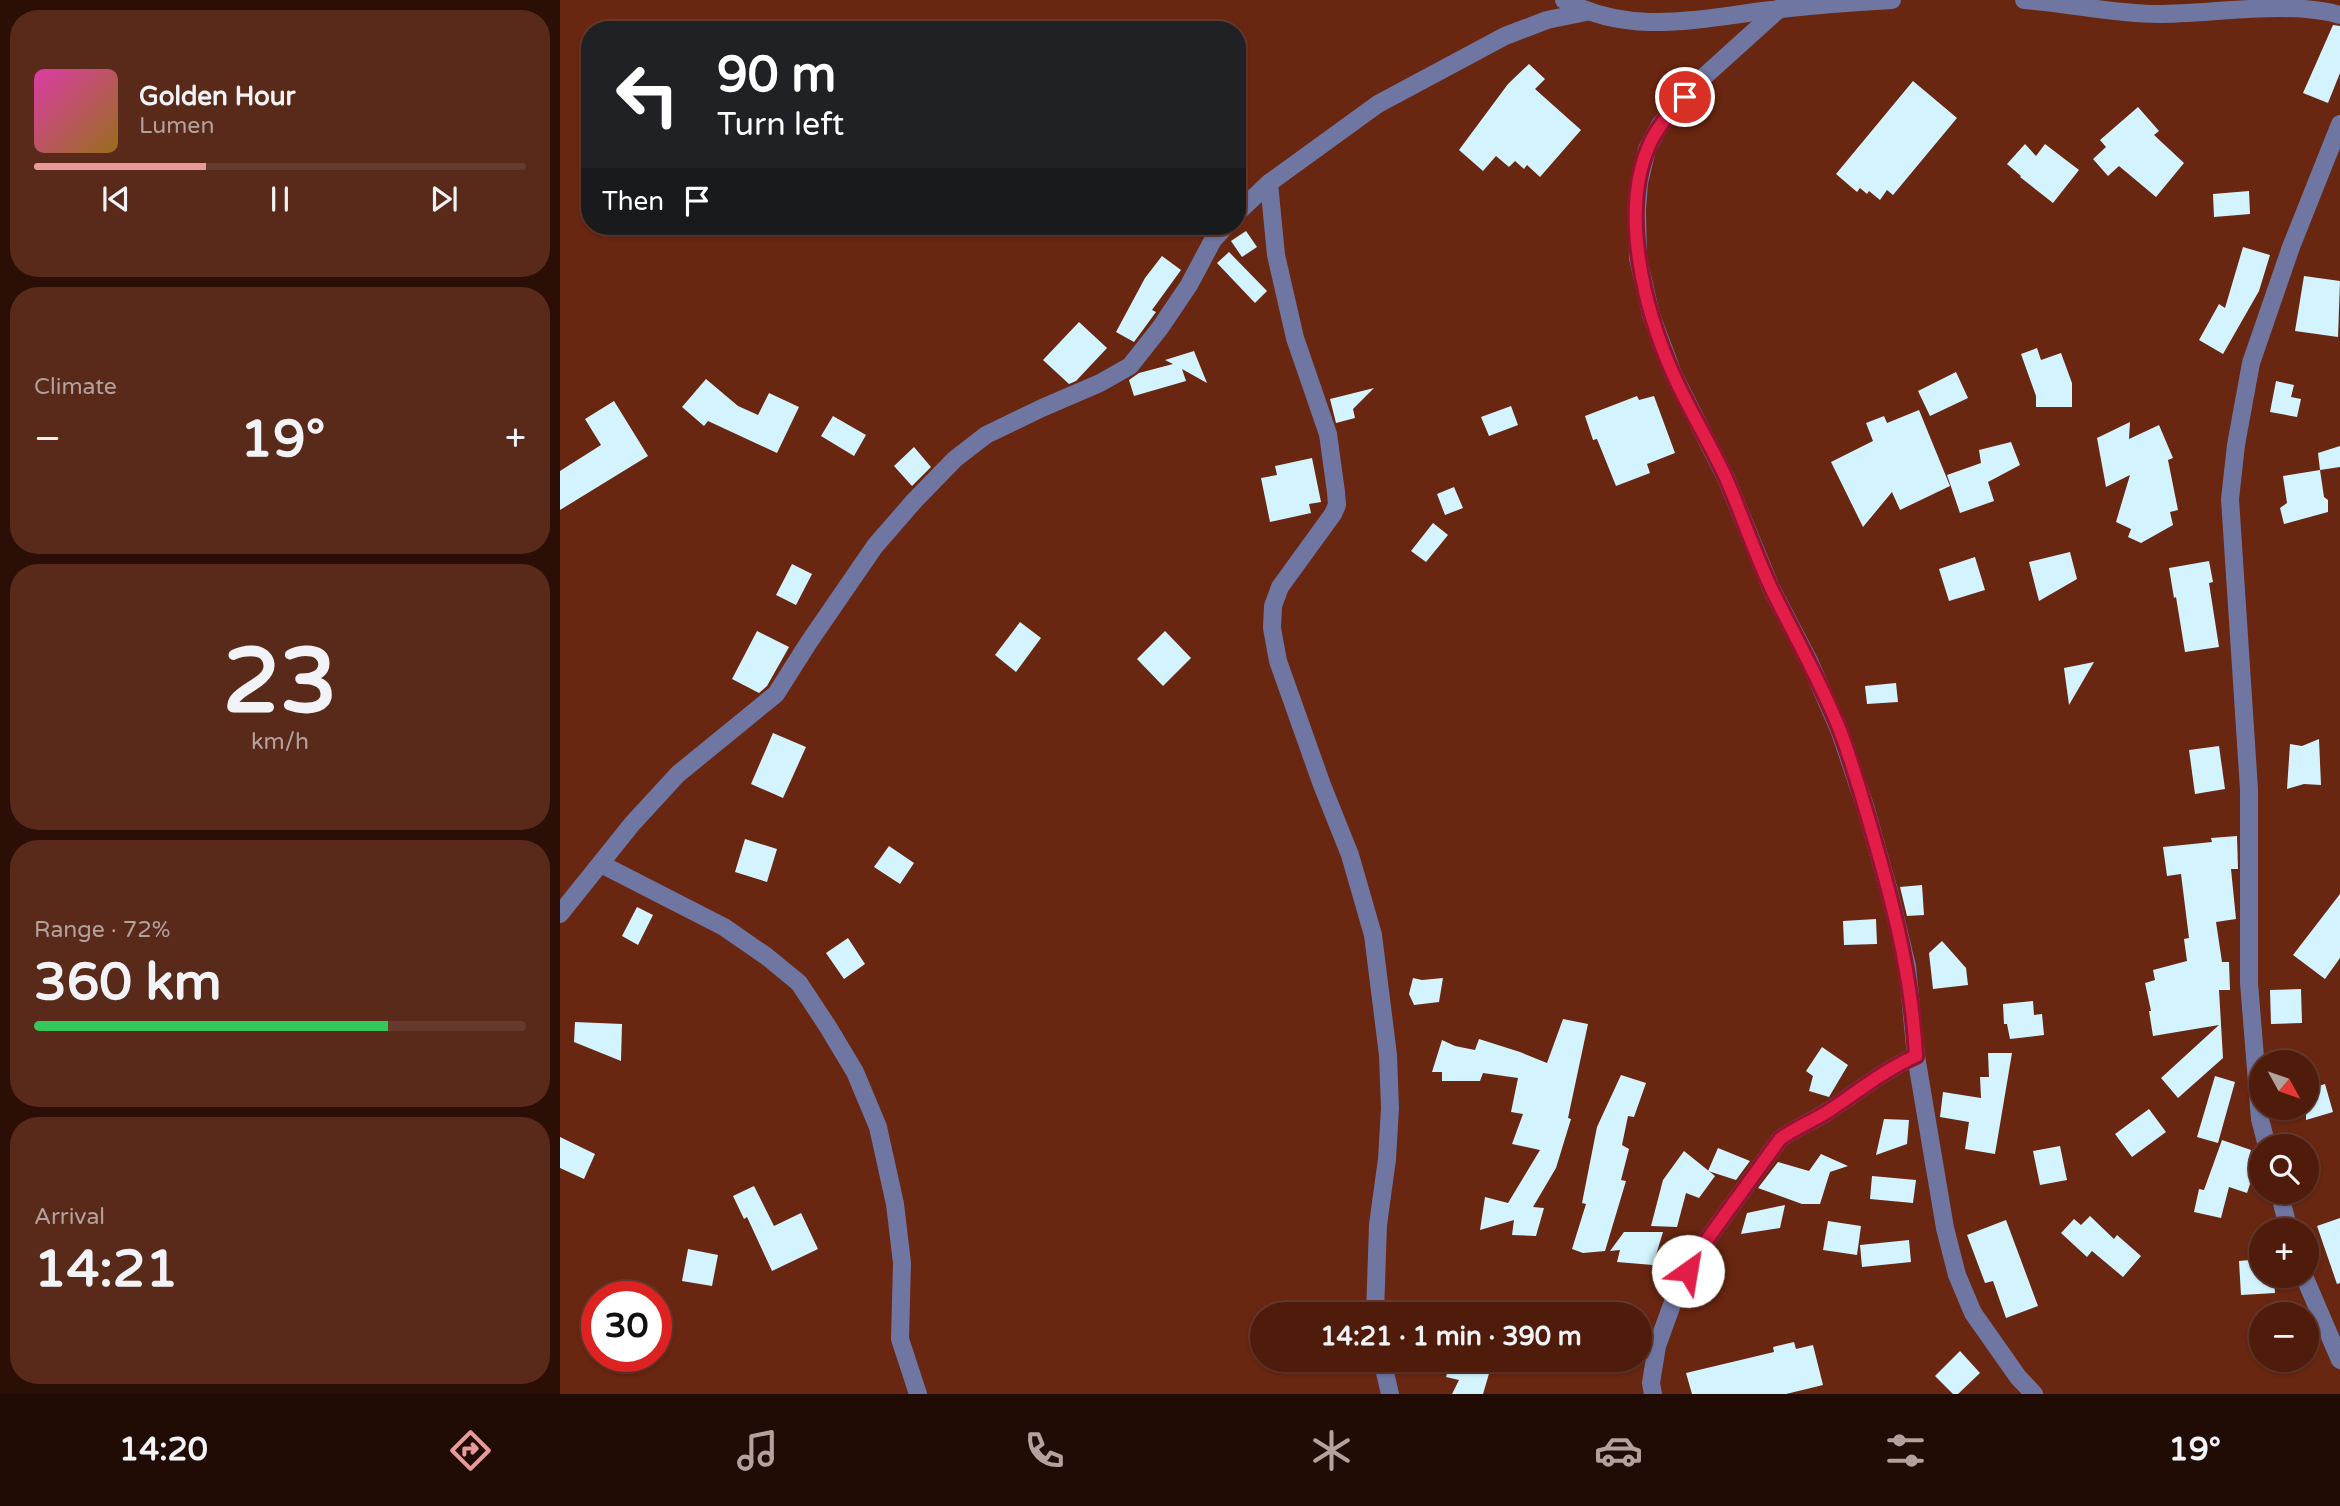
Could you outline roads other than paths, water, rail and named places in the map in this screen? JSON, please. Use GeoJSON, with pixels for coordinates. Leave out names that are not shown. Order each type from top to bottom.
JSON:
{"type":"FeatureCollection","features":[{"type":"Feature","properties":{"kind":"street"},"geometry":{"type":"LineString","coordinates":[[1564,0],[1586,12],[1634,22],[1678,23],[1779,9],[1892,0]]}},
{"type":"Feature","properties":{"kind":"street"},"geometry":{"type":"LineString","coordinates":[[2024,0],[2098,10],[2159,14],[2265,5],[2311,7],[2340,15]]}},
{"type":"Feature","properties":{"kind":"street"},"geometry":{"type":"LineString","coordinates":[[1779,9],[1697,83],[1660,125],[1647,149],[1639,183],[1639,258],[1651,315],[1673,374],[1726,478],[1771,588],[1810,663],[1840,732],[1872,830],[1907,966],[1916,1056],[1945,1228],[1957,1275],[1973,1313],[2018,1377],[2034,1394]]}},
{"type":"Feature","properties":{"kind":"street"},"geometry":{"type":"LineString","coordinates":[[1246,205],[1269,183],[1378,104],[1504,36],[1547,20],[1586,12]]}},
{"type":"Feature","properties":{"kind":"street"},"geometry":{"type":"LineString","coordinates":[[2264,1134],[2260,1119],[2249,984],[2249,789],[2230,499],[2236,445],[2251,363],[2291,247],[2340,124]]}},
{"type":"Feature","properties":{"kind":"street"},"geometry":{"type":"LineString","coordinates":[[1269,183],[1276,255],[1285,298],[1295,338],[1328,434],[1337,505],[1280,587],[1273,606],[1272,628],[1278,661],[1350,855],[1373,935],[1388,1055],[1390,1108],[1387,1159],[1378,1225],[1375,1302]]}},
{"type":"Feature","properties":{"kind":"street"},"geometry":{"type":"LineString","coordinates":[[560,914],[632,824],[678,774],[776,694],[808,642],[875,546],[915,499],[955,459],[986,435],[1101,383],[1130,366],[1189,285],[1218,235]]}},
{"type":"Feature","properties":{"kind":"street"},"geometry":{"type":"LineString","coordinates":[[601,864],[724,927],[766,956],[799,983],[842,1049],[855,1072],[877,1127],[892,1191],[902,1263],[900,1339],[918,1394]]}},
{"type":"Feature","properties":{"kind":"street"},"geometry":{"type":"LineString","coordinates":[[1653,1394],[1651,1383],[1657,1346],[1678,1288],[1709,1237],[1780,1139],[1796,1127],[1824,1114],[1900,1063],[1916,1056]]}},
{"type":"Feature","properties":{"kind":"street"},"geometry":{"type":"LineString","coordinates":[[2309,1288],[2340,1360]]}},
{"type":"Feature","properties":{"kind":"street"},"geometry":{"type":"LineString","coordinates":[[1384,1372],[1390,1394]]}}]}
